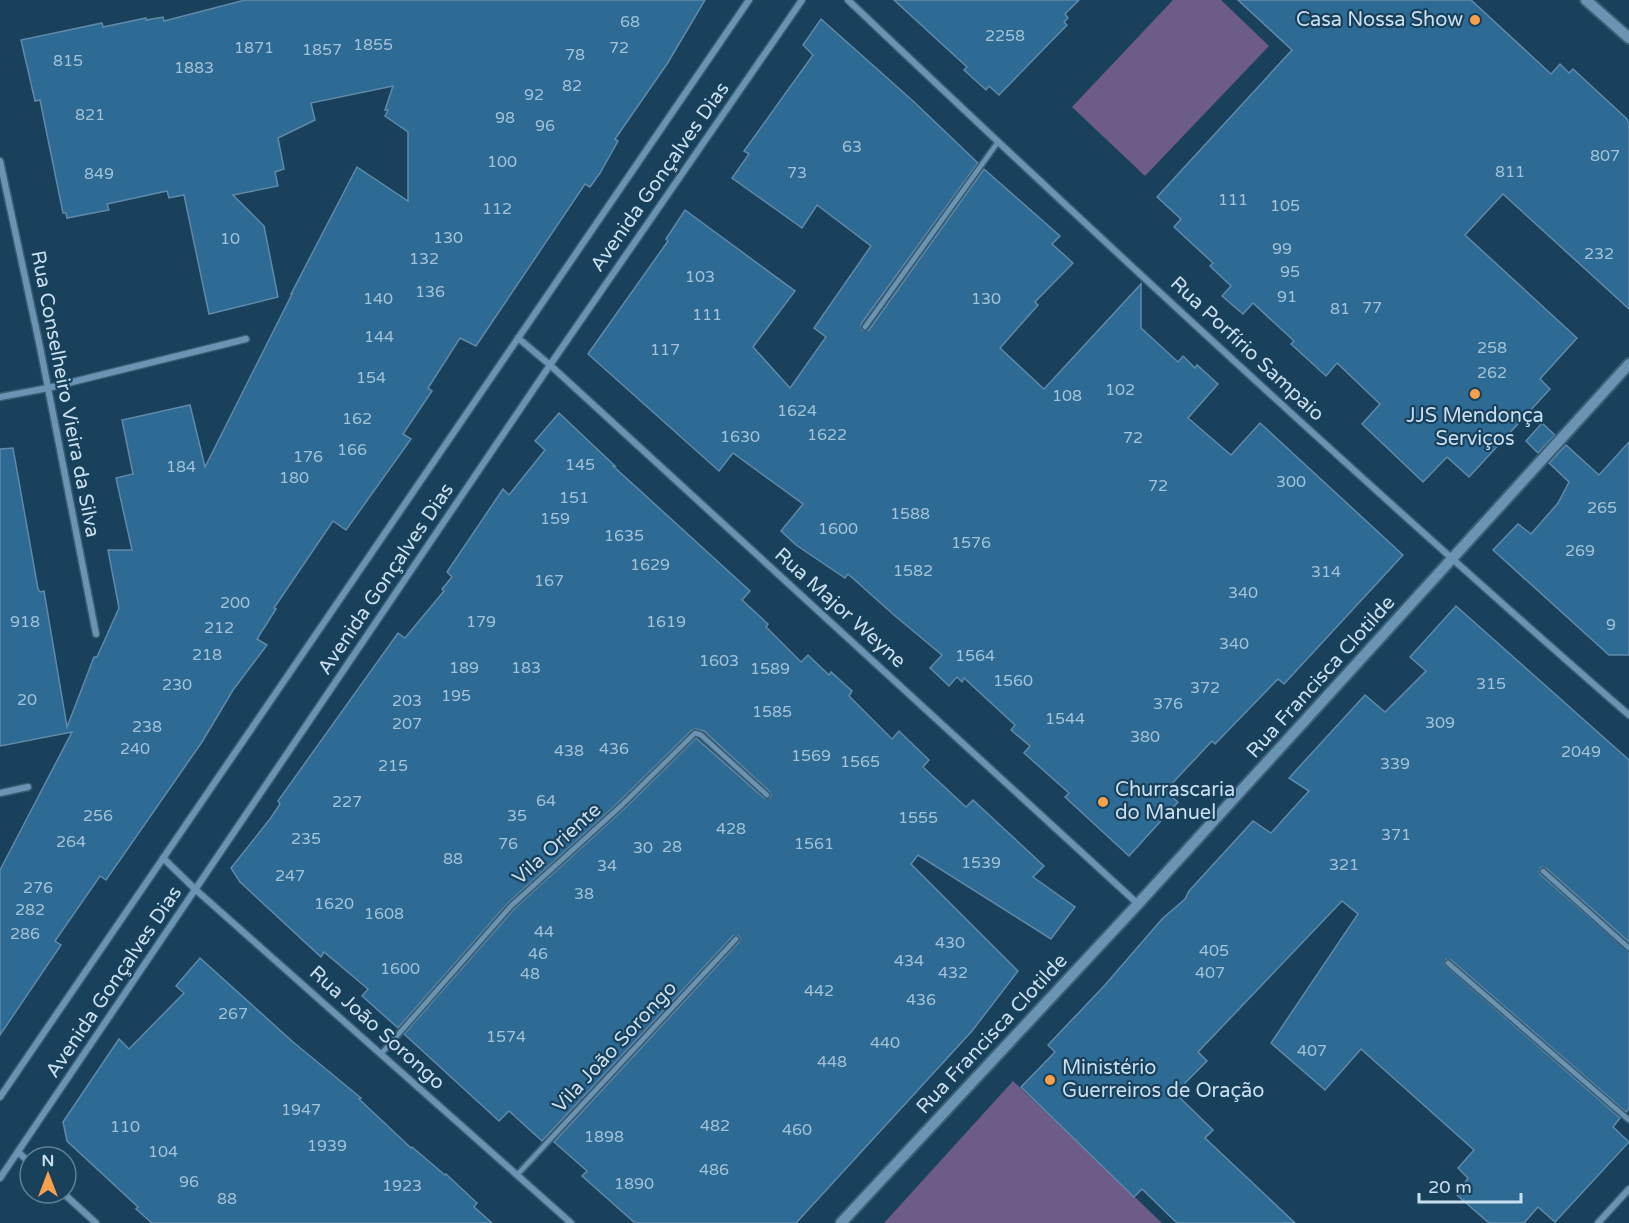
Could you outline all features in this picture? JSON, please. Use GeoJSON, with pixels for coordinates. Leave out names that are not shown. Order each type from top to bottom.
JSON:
{"type":"FeatureCollection","features":[{"type":"Feature","properties":{"kind":"street","name":"Avenida Gonçalves Dias"},"geometry":{"type":"LineString","coordinates":[[0,1097],[749,0]]}},
{"type":"Feature","properties":{"kind":"street","name":"Avenida Gonçalves Dias"},"geometry":{"type":"LineString","coordinates":[[23,1145],[550,365],[802,0]]}},
{"type":"Feature","properties":{"kind":"street","name":"Rua Porfírio Sampaio"},"geometry":{"type":"LineString","coordinates":[[848,0],[998,142],[1452,560],[1629,715]]}},
{"type":"Feature","properties":{"kind":"street"},"geometry":{"type":"LineString","coordinates":[[1587,0],[1629,38]]}},
{"type":"Feature","properties":{"kind":"street","name":"Rua Conselheiro Vieira da Silva"},"geometry":{"type":"LineString","coordinates":[[0,161],[48,388],[96,634]]}},
{"type":"Feature","properties":{"kind":"street","name":"Rua Major Weyne"},"geometry":{"type":"LineString","coordinates":[[518,338],[1138,904]]}},
{"type":"Feature","properties":{"kind":"street"},"geometry":{"type":"LineString","coordinates":[[0,397],[48,388],[246,339]]}},
{"type":"Feature","properties":{"kind":"street","name":"Rua Francisca Clotilde"},"geometry":{"type":"LineString","coordinates":[[841,1223],[1138,904],[1629,363]]}},
{"type":"Feature","properties":{"kind":"street"},"geometry":{"type":"LineString","coordinates":[[0,793],[28,787]]}},
{"type":"Feature","properties":{"kind":"street","name":"Rua João Sorongo"},"geometry":{"type":"LineString","coordinates":[[163,858],[196,890],[571,1223]]}},
{"type":"Feature","properties":{"kind":"street","name":"Avenida Gonçalves Dias"},"geometry":{"type":"LineString","coordinates":[[0,1178],[18,1152]]}},
{"type":"Feature","properties":{"kind":"street"},"geometry":{"type":"LineString","coordinates":[[1598,1223],[1629,1189]]}},
{"type":"Feature","properties":{"kind":"street"},"geometry":{"type":"LineString","coordinates":[[76,1205],[96,1223]]}},
{"type":"Feature","properties":{"kind":"lane"},"geometry":{"type":"LineString","coordinates":[[865,327],[998,142]]}},
{"type":"Feature","properties":{"kind":"lane","name":"Vila Oriente"},"geometry":{"type":"LineString","coordinates":[[381,1054],[511,906],[622,805],[695,733],[701,735],[767,795]]}},
{"type":"Feature","properties":{"kind":"lane"},"geometry":{"type":"LineString","coordinates":[[1543,871],[1629,948]]}},
{"type":"Feature","properties":{"kind":"lane","name":"Vila João Sorongo"},"geometry":{"type":"LineString","coordinates":[[517,1175],[736,939]]}},
{"type":"Feature","properties":{"kind":"lane"},"geometry":{"type":"LineString","coordinates":[[1448,963],[1629,1120]]}},
{"type":"Feature","properties":{"kind":"shaded area"},"geometry":{"type":"Polygon","coordinates":[[[1173,0],[1221,0],[1269,46],[1145,176],[1072,107],[1173,0]]]}},
{"type":"Feature","properties":{"kind":"shaded area"},"geometry":{"type":"Polygon","coordinates":[[[1013,1081],[1162,1223],[884,1223],[1013,1081]]]}},
{"type":"Feature","properties":{"kind":"building"},"geometry":{"type":"Polygon","coordinates":[[[245,0],[705,0],[667,64],[615,139],[618,141],[600,173],[590,187],[585,184],[476,346],[460,338],[428,388],[432,391],[403,434],[411,439],[346,530],[333,521],[274,608],[276,609],[257,639],[267,645],[233,690],[202,742],[106,880],[100,876],[55,941],[61,945],[0,1035],[0,870],[72,732],[0,746],[0,449],[13,448],[38,589],[40,592],[44,591],[67,727],[94,657],[97,657],[119,608],[108,550],[132,550],[116,478],[133,474],[122,420],[190,405],[205,467],[357,167],[408,201],[408,132],[385,116],[393,86],[311,103],[315,120],[278,138],[284,169],[275,172],[278,186],[233,195],[264,226],[278,297],[209,314],[184,195],[169,198],[167,191],[107,204],[109,210],[67,218],[66,213],[63,213],[40,100],[35,101],[21,40],[102,23],[103,27],[146,18],[146,20],[163,17],[164,21],[245,0]]]}},
{"type":"Feature","properties":{"kind":"building"},"geometry":{"type":"Polygon","coordinates":[[[894,0],[1079,0],[1065,14],[1068,18],[1064,22],[1067,25],[999,95],[989,86],[986,90],[964,70],[967,67],[894,0]]]}},
{"type":"Feature","properties":{"kind":"building"},"geometry":{"type":"Polygon","coordinates":[[[1238,0],[1471,0],[1551,74],[1560,64],[1569,73],[1573,69],[1627,119],[1629,124],[1629,309],[1503,194],[1465,235],[1577,338],[1540,379],[1550,389],[1469,477],[1447,457],[1423,482],[1362,424],[1380,404],[1337,363],[1326,376],[1291,344],[1294,341],[1253,303],[1243,314],[1222,296],[1231,286],[1210,266],[1213,263],[1174,227],[1181,219],[1157,197],[1292,50],[1238,0]]]}},
{"type":"Feature","properties":{"kind":"building"},"geometry":{"type":"Polygon","coordinates":[[[821,19],[978,163],[861,324],[862,330],[869,330],[984,169],[1060,236],[1052,244],[1073,263],[1035,302],[1038,305],[1000,348],[1044,389],[1141,284],[1141,328],[1178,362],[1183,356],[1195,368],[1197,365],[1218,384],[1188,418],[1231,455],[1260,423],[1403,555],[1284,684],[1278,679],[1215,744],[1212,741],[1165,791],[1178,802],[1129,856],[1065,797],[1069,793],[1024,753],[1030,746],[1011,730],[1015,725],[964,678],[962,682],[957,677],[949,686],[930,668],[942,655],[848,574],[845,578],[796,545],[781,531],[803,504],[733,453],[719,471],[588,354],[668,241],[666,239],[685,210],[795,291],[753,347],[790,388],[826,337],[814,328],[871,246],[817,205],[802,228],[732,178],[749,154],[744,151],[813,55],[803,45],[821,19]]]}},
{"type":"Feature","properties":{"kind":"building"},"geometry":{"type":"Polygon","coordinates":[[[559,413],[615,466],[613,466],[750,591],[742,600],[768,624],[766,627],[801,662],[808,655],[829,675],[831,672],[852,691],[849,696],[892,739],[899,731],[929,760],[923,767],[966,807],[973,800],[1044,866],[1033,877],[1075,907],[1051,939],[918,855],[911,864],[1018,971],[972,1031],[796,1223],[635,1223],[582,1176],[587,1171],[554,1142],[739,942],[738,935],[733,936],[542,1141],[509,1111],[499,1121],[404,1034],[514,909],[625,808],[696,738],[764,798],[770,798],[770,792],[704,731],[692,730],[619,802],[508,903],[398,1028],[362,996],[368,989],[324,952],[321,957],[240,882],[231,868],[270,819],[280,804],[278,801],[398,633],[405,638],[444,591],[442,589],[452,577],[447,572],[503,489],[509,495],[545,450],[535,441],[559,413]]]}},
{"type":"Feature","properties":{"kind":"building"},"geometry":{"type":"Polygon","coordinates":[[[1542,423],[1555,435],[1538,453],[1526,441],[1542,423]]]}},
{"type":"Feature","properties":{"kind":"building"},"geometry":{"type":"Polygon","coordinates":[[[1629,442],[1629,655],[1609,655],[1493,550],[1518,524],[1531,534],[1558,503],[1569,482],[1549,463],[1566,445],[1599,475],[1629,442]]]}},
{"type":"Feature","properties":{"kind":"building"},"geometry":{"type":"Polygon","coordinates":[[[1456,606],[1629,760],[1629,942],[1546,868],[1541,867],[1539,871],[1629,952],[1629,1109],[1626,1112],[1451,960],[1446,959],[1444,964],[1620,1118],[1613,1127],[1629,1142],[1555,1222],[1538,1207],[1524,1223],[1489,1223],[1457,1195],[1468,1178],[1458,1168],[1474,1150],[1361,1049],[1325,1090],[1271,1043],[1358,914],[1342,901],[1198,1052],[1207,1061],[1175,1093],[1213,1130],[1205,1138],[1295,1223],[1177,1223],[1142,1189],[1134,1197],[1021,1087],[1055,1052],[1048,1045],[1105,985],[1162,919],[1185,899],[1189,891],[1253,821],[1271,833],[1309,791],[1289,778],[1365,695],[1385,712],[1426,671],[1410,657],[1456,606]]]}},
{"type":"Feature","properties":{"kind":"building"},"geometry":{"type":"Polygon","coordinates":[[[200,958],[293,1042],[361,1098],[359,1099],[411,1148],[446,1174],[477,1203],[474,1207],[492,1223],[152,1223],[78,1151],[78,1145],[71,1145],[67,1141],[63,1122],[119,1039],[129,1049],[184,993],[176,986],[200,958]]]}},
{"type":"Feature","properties":{"kind":"place","name":"Casa Nossa Show"},"geometry":{"type":"Point","coordinates":[1475,20]}},
{"type":"Feature","properties":{"kind":"place","name":"JJS Mendonça Serviços"},"geometry":{"type":"Point","coordinates":[1475,394]}},
{"type":"Feature","properties":{"kind":"place","name":"Churrascaria do Manuel"},"geometry":{"type":"Point","coordinates":[1103,802]}},
{"type":"Feature","properties":{"kind":"place","name":"Ministério Guerreiros de Oração"},"geometry":{"type":"Point","coordinates":[1050,1080]}}]}
